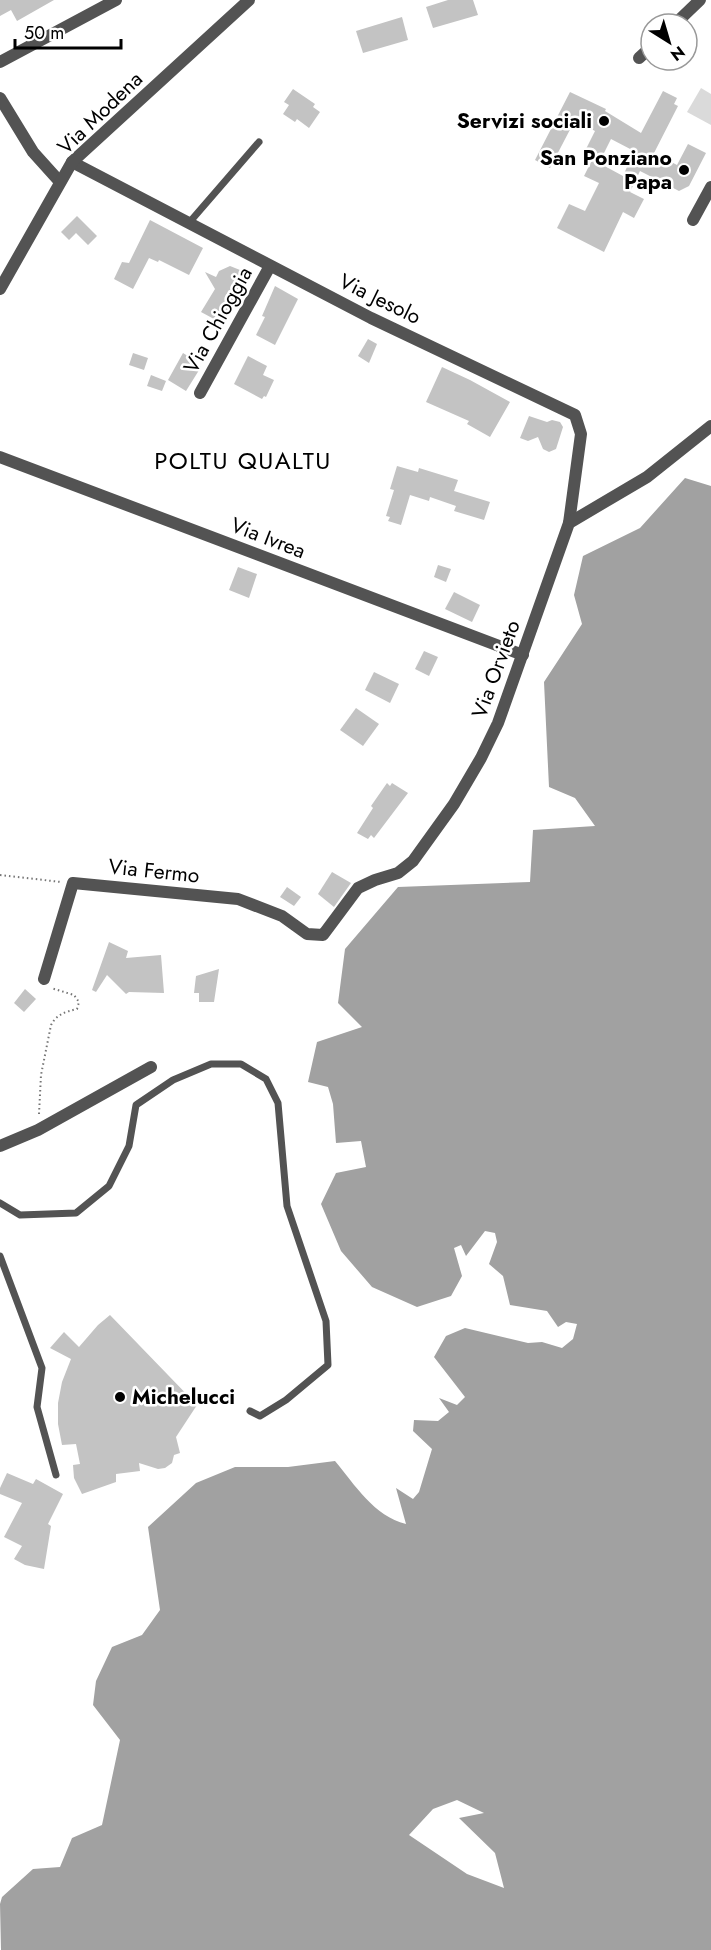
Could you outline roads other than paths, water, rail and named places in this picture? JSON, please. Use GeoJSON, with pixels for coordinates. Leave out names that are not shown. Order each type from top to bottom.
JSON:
{"type":"FeatureCollection","features":[{"type":"Feature","properties":{"kind":"street"},"geometry":{"type":"LineString","coordinates":[[0,62],[116,0]]}},
{"type":"Feature","properties":{"kind":"street","name":"Via Modena"},"geometry":{"type":"LineString","coordinates":[[0,289],[72,162],[249,0]]}},
{"type":"Feature","properties":{"kind":"street"},"geometry":{"type":"LineString","coordinates":[[688,12],[700,0]]}},
{"type":"Feature","properties":{"kind":"street","name":"Via Modena"},"geometry":{"type":"LineString","coordinates":[[0,98],[33,152],[60,182]]}},
{"type":"Feature","properties":{"kind":"street","name":"Via Jesolo"},"geometry":{"type":"LineString","coordinates":[[72,162],[128,189],[188,224],[382,323],[575,415],[581,434],[569,523]]}},
{"type":"Feature","properties":{"kind":"street"},"geometry":{"type":"LineString","coordinates":[[693,220],[711,187]]}},
{"type":"Feature","properties":{"kind":"street","name":"Via Chioggia"},"geometry":{"type":"LineString","coordinates":[[200,393],[270,266]]}},
{"type":"Feature","properties":{"kind":"street"},"geometry":{"type":"LineString","coordinates":[[569,523],[647,477],[711,426]]}},
{"type":"Feature","properties":{"kind":"street","name":"Via Ivrea"},"geometry":{"type":"LineString","coordinates":[[0,457],[523,655]]}},
{"type":"Feature","properties":{"kind":"street","name":"Via Orvieto"},"geometry":{"type":"LineString","coordinates":[[323,935],[358,888],[398,873],[413,861],[454,804],[498,723],[569,523]]}},
{"type":"Feature","properties":{"kind":"street","name":"Via Fermo"},"geometry":{"type":"LineString","coordinates":[[44,979],[73,883],[238,899],[282,916],[306,934],[323,935]]}},
{"type":"Feature","properties":{"kind":"street"},"geometry":{"type":"LineString","coordinates":[[0,1146],[38,1130],[151,1067]]}},
{"type":"Feature","properties":{"kind":"lane"},"geometry":{"type":"LineString","coordinates":[[188,224],[259,142]]}},
{"type":"Feature","properties":{"kind":"lane"},"geometry":{"type":"LineString","coordinates":[[0,1203],[20,1215],[76,1213],[109,1186],[129,1146],[136,1105],[173,1080],[211,1064],[241,1064],[266,1079],[278,1103],[287,1206],[326,1321],[328,1365],[286,1400],[260,1416],[250,1411]]}},
{"type":"Feature","properties":{"kind":"lane"},"geometry":{"type":"LineString","coordinates":[[0,1256],[42,1368],[37,1407],[56,1475]]}},
{"type":"Feature","properties":{"kind":"place","name":"Servizi sociali"},"geometry":{"type":"Point","coordinates":[604,121]}},
{"type":"Feature","properties":{"kind":"place","name":"San Ponziano Papa"},"geometry":{"type":"Point","coordinates":[684,170]}},
{"type":"Feature","properties":{"kind":"place","name":"Michelucci"},"geometry":{"type":"Point","coordinates":[120,1397]}},
{"type":"Feature","properties":{"kind":"district","name":"POLTU QUALTU"},"geometry":{"type":"Point","coordinates":[243,461]}}]}
